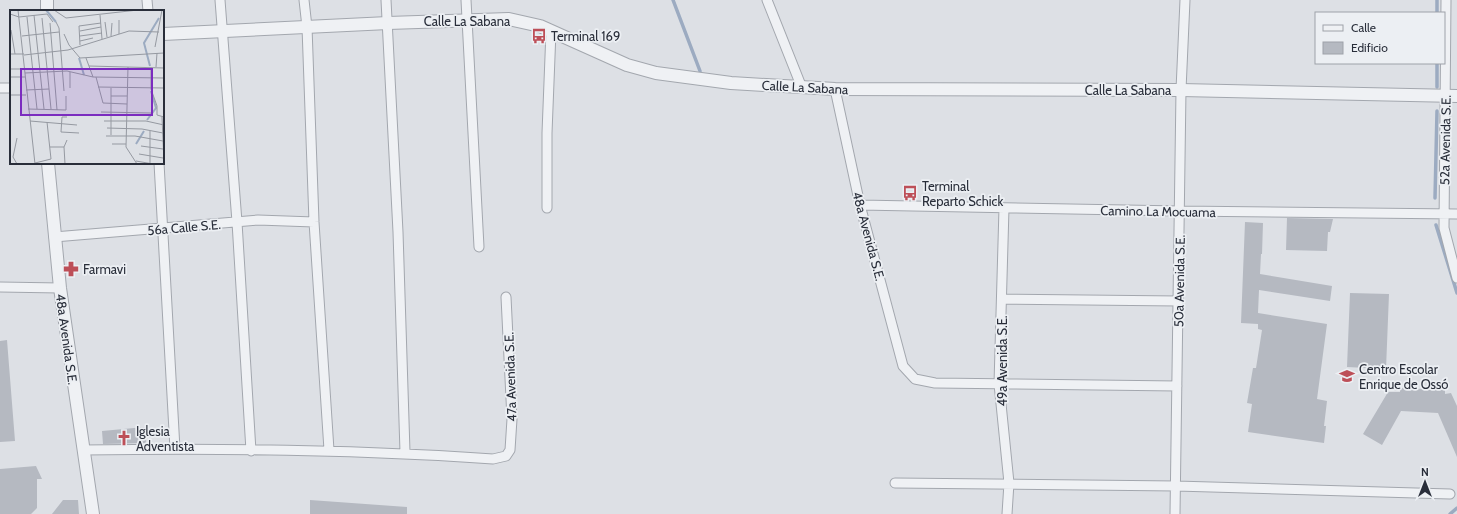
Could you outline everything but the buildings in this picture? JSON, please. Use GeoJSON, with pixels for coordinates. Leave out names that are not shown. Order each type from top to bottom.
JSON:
{"type":"FeatureCollection","features":[{"type":"Feature","properties":{"kind":"street"},"geometry":{"type":"LineString","coordinates":[[147,0],[148,10]]}},
{"type":"Feature","properties":{"kind":"street"},"geometry":{"type":"LineString","coordinates":[[220,0],[237,222],[251,451]]}},
{"type":"Feature","properties":{"kind":"street"},"geometry":{"type":"LineString","coordinates":[[304,0],[307,27],[314,222],[329,450]]}},
{"type":"Feature","properties":{"kind":"street"},"geometry":{"type":"LineString","coordinates":[[83,450],[175,449],[405,452],[398,225],[386,0]]}},
{"type":"Feature","properties":{"kind":"street"},"geometry":{"type":"LineString","coordinates":[[466,0],[479,246]]}},
{"type":"Feature","properties":{"kind":"street"},"geometry":{"type":"LineString","coordinates":[[767,0],[802,88]]}},
{"type":"Feature","properties":{"kind":"street","name":"50a Avenida S.E."},"geometry":{"type":"LineString","coordinates":[[1175,514],[1181,90],[1185,0]]}},
{"type":"Feature","properties":{"kind":"street","name":"52a Avenida S.E."},"geometry":{"type":"LineString","coordinates":[[1446,0],[1451,96],[1443,214],[1444,228],[1457,278]]}},
{"type":"Feature","properties":{"kind":"street","name":"Calle La Sabana"},"geometry":{"type":"LineString","coordinates":[[164,34],[388,23],[509,19],[551,31],[627,65],[656,72],[731,83],[835,89],[1181,90],[1451,96]]}},
{"type":"Feature","properties":{"kind":"street"},"geometry":{"type":"LineString","coordinates":[[547,208],[547,133],[551,31]]}},
{"type":"Feature","properties":{"kind":"street","name":"48a Avenida S.E."},"geometry":{"type":"LineString","coordinates":[[835,89],[860,205],[903,366],[915,379],[935,383],[999,384]]}},
{"type":"Feature","properties":{"kind":"street","name":"48a Avenida S.E."},"geometry":{"type":"LineString","coordinates":[[48,164],[60,288],[93,514]]}},
{"type":"Feature","properties":{"kind":"street"},"geometry":{"type":"LineString","coordinates":[[159,164],[175,449]]}},
{"type":"Feature","properties":{"kind":"street","name":"Camino La Mocuama"},"geometry":{"type":"LineString","coordinates":[[860,205],[1457,214]]}},
{"type":"Feature","properties":{"kind":"street","name":"49a Avenida S.E."},"geometry":{"type":"LineString","coordinates":[[1004,208],[999,384],[1009,483],[1007,514]]}},
{"type":"Feature","properties":{"kind":"street","name":"56a Calle S.E."},"geometry":{"type":"LineString","coordinates":[[54,237],[237,222],[314,222]]}},
{"type":"Feature","properties":{"kind":"street"},"geometry":{"type":"LineString","coordinates":[[0,287],[60,288]]}},
{"type":"Feature","properties":{"kind":"street","name":"47a Avenida S.E."},"geometry":{"type":"LineString","coordinates":[[405,452],[493,459],[506,456],[510,450],[512,419],[506,297]]}},
{"type":"Feature","properties":{"kind":"street"},"geometry":{"type":"LineString","coordinates":[[1002,299],[1178,301]]}},
{"type":"Feature","properties":{"kind":"street"},"geometry":{"type":"LineString","coordinates":[[999,384],[1177,386]]}},
{"type":"Feature","properties":{"kind":"street"},"geometry":{"type":"LineString","coordinates":[[895,483],[1009,483],[1176,486],[1450,494]]}},
{"type":"Feature","properties":{"kind":"waterway"},"geometry":{"type":"LineString","coordinates":[[673,0],[700,71]]}},
{"type":"Feature","properties":{"kind":"waterway"},"geometry":{"type":"LineString","coordinates":[[1437,0],[1437,12]]}},
{"type":"Feature","properties":{"kind":"waterway"},"geometry":{"type":"LineString","coordinates":[[1437,64],[1437,87]]}},
{"type":"Feature","properties":{"kind":"waterway"},"geometry":{"type":"LineString","coordinates":[[1435,198],[1437,111]]}},
{"type":"Feature","properties":{"kind":"waterway"},"geometry":{"type":"LineString","coordinates":[[1436,225],[1457,293]]}},
{"type":"Feature","properties":{"kind":"waterway"},"geometry":{"type":"LineString","coordinates":[[1450,514],[1457,508]]}},
{"type":"Feature","properties":{"kind":"place","name":"Terminal 169"},"geometry":{"type":"Point","coordinates":[539,36]}},
{"type":"Feature","properties":{"kind":"place","name":"Terminal Reparto Schick"},"geometry":{"type":"Point","coordinates":[910,193]}},
{"type":"Feature","properties":{"kind":"place","name":"Farmavi"},"geometry":{"type":"Point","coordinates":[71,269]}},
{"type":"Feature","properties":{"kind":"place","name":"Centro Escolar Enrique de Ossó"},"geometry":{"type":"Point","coordinates":[1347,376]}},
{"type":"Feature","properties":{"kind":"place","name":"Iglesia Adventista"},"geometry":{"type":"Point","coordinates":[124,438]}}]}
